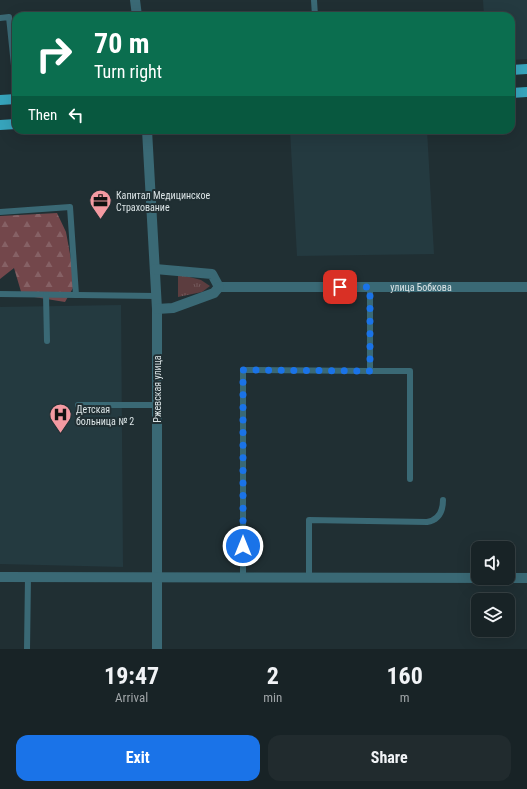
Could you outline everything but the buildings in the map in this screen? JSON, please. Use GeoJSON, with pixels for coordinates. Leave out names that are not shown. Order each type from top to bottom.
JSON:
{"type":"FeatureCollection","features":[{"type":"Feature","properties":{"kind":"main road"},"geometry":{"type":"LineString","coordinates":[[515,70],[527,69]]}},
{"type":"Feature","properties":{"kind":"main road"},"geometry":{"type":"LineString","coordinates":[[515,93],[527,92]]}},
{"type":"Feature","properties":{"kind":"main road"},"geometry":{"type":"LineString","coordinates":[[0,100],[12,99]]}},
{"type":"Feature","properties":{"kind":"main road"},"geometry":{"type":"LineString","coordinates":[[0,125],[12,124]]}},
{"type":"Feature","properties":{"kind":"street"},"geometry":{"type":"LineString","coordinates":[[135,0],[136,12]]}},
{"type":"Feature","properties":{"kind":"street","name":"Ржевская улица"},"geometry":{"type":"LineString","coordinates":[[147,134],[157,309],[157,649]]}},
{"type":"Feature","properties":{"kind":"street"},"geometry":{"type":"LineString","coordinates":[[155,269],[212,274],[219,286],[214,293],[193,301],[172,308],[157,309]]}},
{"type":"Feature","properties":{"kind":"street","name":"улица Бобкова"},"geometry":{"type":"LineString","coordinates":[[219,286],[527,287]]}},
{"type":"Feature","properties":{"kind":"street"},"geometry":{"type":"LineString","coordinates":[[0,577],[527,578]]}},
{"type":"Feature","properties":{"kind":"lane"},"geometry":{"type":"LineString","coordinates":[[314,0],[315,12]]}},
{"type":"Feature","properties":{"kind":"lane"},"geometry":{"type":"LineString","coordinates":[[0,18],[9,17],[12,46]]}},
{"type":"Feature","properties":{"kind":"lane"},"geometry":{"type":"LineString","coordinates":[[0,212],[70,207],[76,295]]}},
{"type":"Feature","properties":{"kind":"lane"},"geometry":{"type":"LineString","coordinates":[[370,287],[370,371]]}},
{"type":"Feature","properties":{"kind":"lane"},"geometry":{"type":"LineString","coordinates":[[0,294],[156,296]]}},
{"type":"Feature","properties":{"kind":"lane"},"geometry":{"type":"LineString","coordinates":[[46,295],[47,340]]}},
{"type":"Feature","properties":{"kind":"lane"},"geometry":{"type":"LineString","coordinates":[[243,578],[243,370],[410,371],[410,479]]}},
{"type":"Feature","properties":{"kind":"lane"},"geometry":{"type":"LineString","coordinates":[[78,405],[157,405]]}},
{"type":"Feature","properties":{"kind":"lane"},"geometry":{"type":"LineString","coordinates":[[309,578],[310,520],[427,522],[433,521],[438,517],[441,512],[443,500]]}},
{"type":"Feature","properties":{"kind":"lane"},"geometry":{"type":"LineString","coordinates":[[28,577],[28,649]]}},
{"type":"Feature","properties":{"kind":"shaded area"},"geometry":{"type":"Polygon","coordinates":[[[483,0],[527,0],[527,59],[515,60],[515,12],[484,12],[483,0]]]}},
{"type":"Feature","properties":{"kind":"shaded area"},"geometry":{"type":"Polygon","coordinates":[[[290,134],[427,134],[434,254],[297,256],[290,134]]]}},
{"type":"Feature","properties":{"kind":"shaded area","name":"Детская больница № 2"},"geometry":{"type":"Polygon","coordinates":[[[121,305],[123,567],[0,564],[0,307],[121,305]]]}},
{"type":"Feature","properties":{"kind":"green space"},"geometry":{"type":"Polygon","coordinates":[[[57,213],[66,232],[72,265],[73,288],[65,302],[22,295],[14,268],[0,279],[0,216],[57,213]]]}},
{"type":"Feature","properties":{"kind":"green space"},"geometry":{"type":"Polygon","coordinates":[[[178,274],[201,280],[210,286],[202,292],[178,297],[178,274]]]}},
{"type":"Feature","properties":{"kind":"place","name":"Капитал Медицинское Страхование"},"geometry":{"type":"Point","coordinates":[100,220]}},
{"type":"Feature","properties":{"kind":"place","name":"Детская больница № 2"},"geometry":{"type":"Point","coordinates":[61,434]}},
{"type":"Feature","properties":{"kind":"route"},"geometry":{"type":"LineString","coordinates":[[243,546],[243,370],[370,371],[370,287],[340,287]]}}]}
